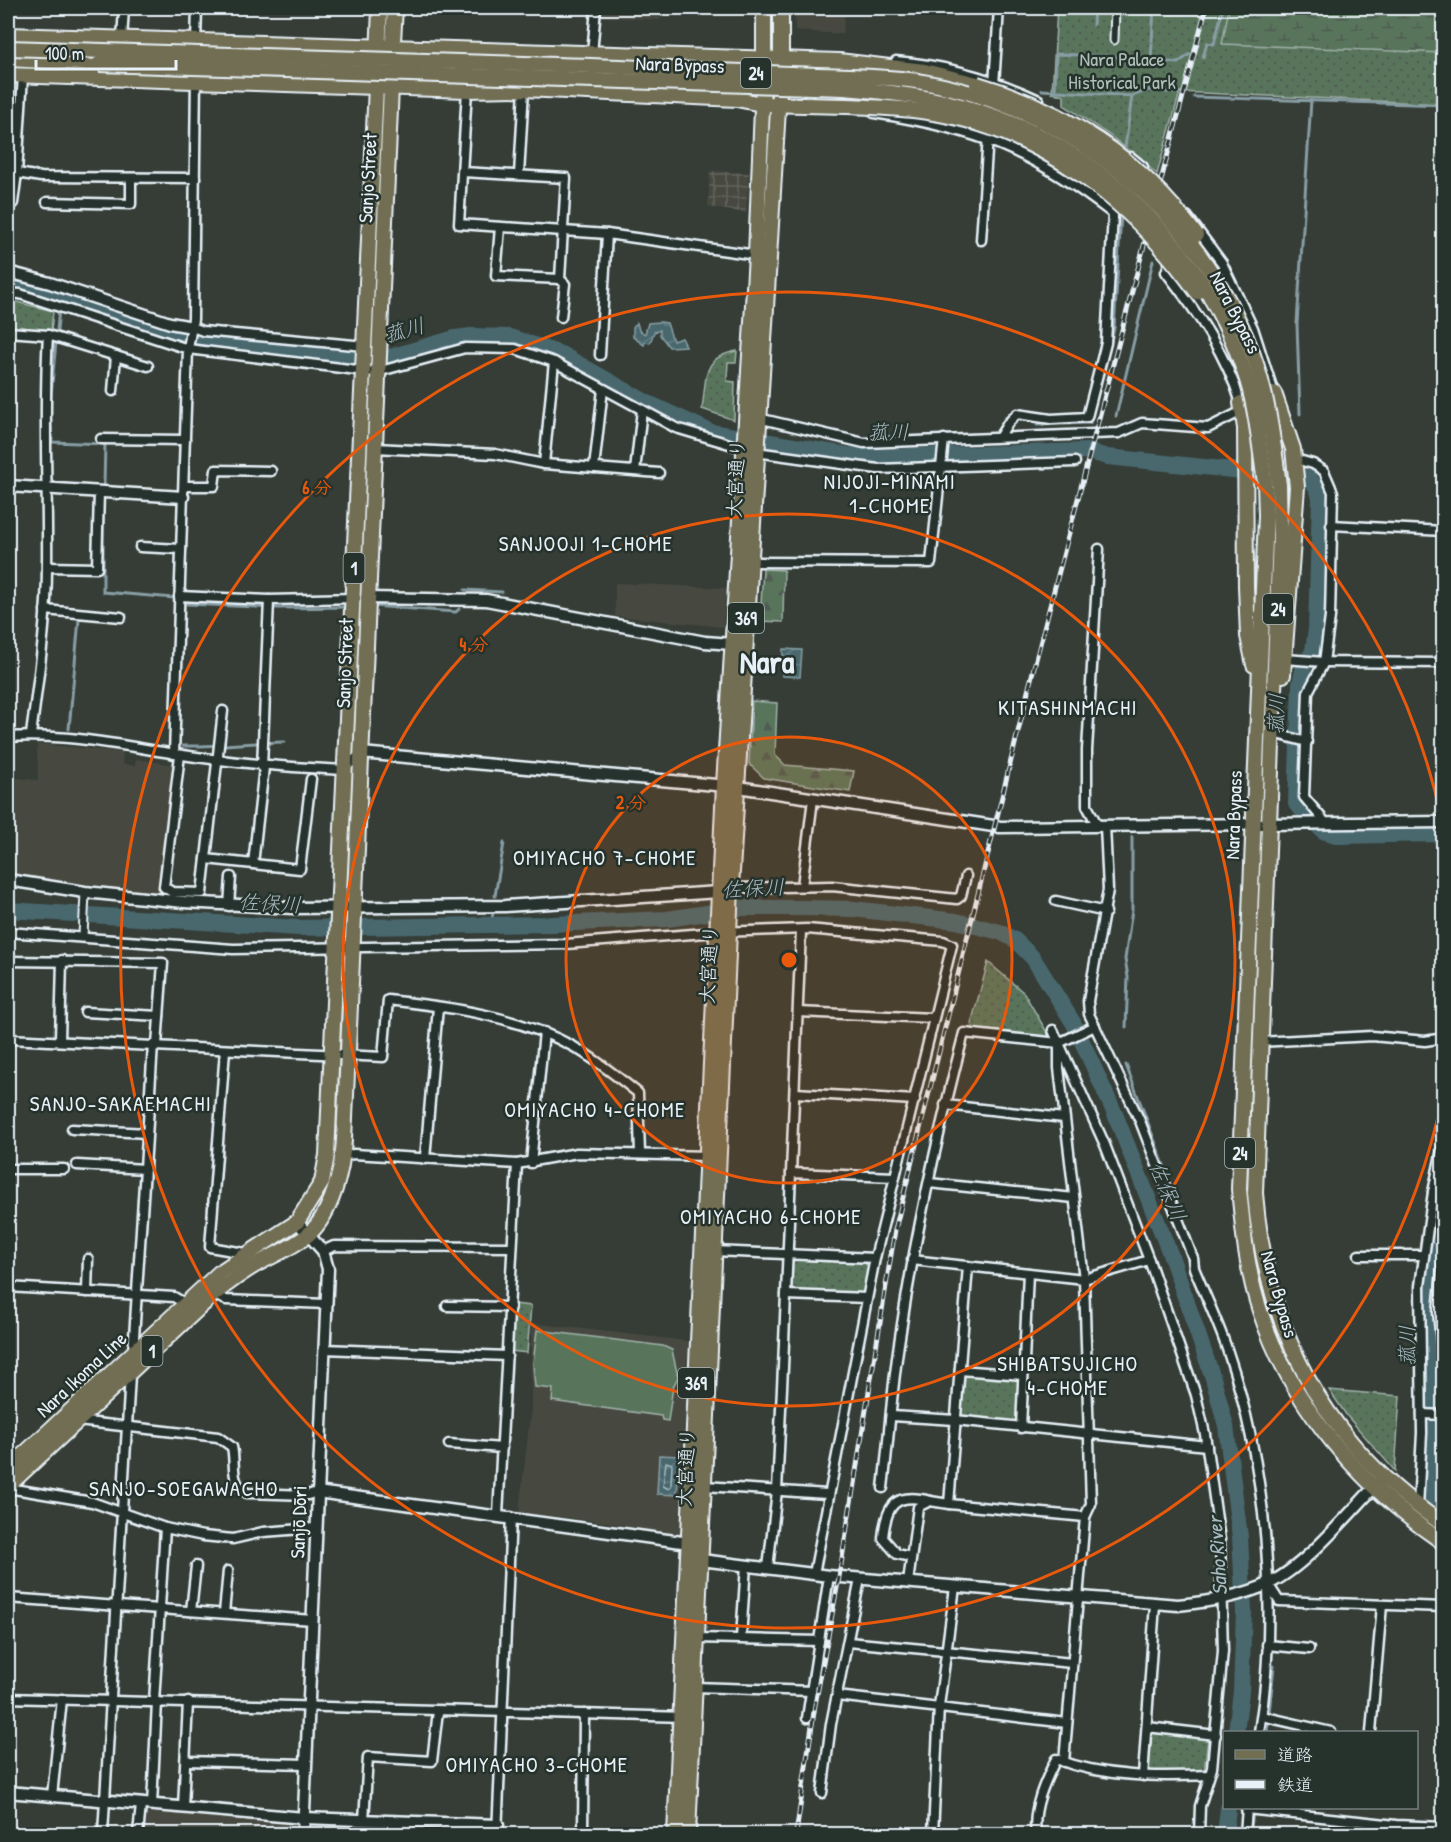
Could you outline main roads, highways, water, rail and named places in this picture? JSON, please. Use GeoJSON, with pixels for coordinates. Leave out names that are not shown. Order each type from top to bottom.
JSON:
{"type":"FeatureCollection","features":[{"type":"Feature","properties":{"kind":"main road","name":"Sanjo Street"},"geometry":{"type":"LineString","coordinates":[[297,1222],[322,1182],[327,1155],[344,770],[375,448],[369,349],[380,8]]}},
{"type":"Feature","properties":{"kind":"main road","name":"Sanjo Street"},"geometry":{"type":"LineString","coordinates":[[369,349],[391,87],[395,8]]}},
{"type":"Feature","properties":{"kind":"main road"},"geometry":{"type":"LineString","coordinates":[[764,8],[764,59]]}},
{"type":"Feature","properties":{"kind":"main road"},"geometry":{"type":"LineString","coordinates":[[781,8],[781,59]]}},
{"type":"Feature","properties":{"kind":"main road"},"geometry":{"type":"LineString","coordinates":[[8,35],[196,43],[839,61],[924,71],[998,90],[1074,124],[1149,179],[1174,206],[1221,272],[1240,324]]}},
{"type":"Feature","properties":{"kind":"main road"},"geometry":{"type":"LineString","coordinates":[[309,46],[321,61],[365,66],[377,71],[391,87]]}},
{"type":"Feature","properties":{"kind":"main road","name":"Nara Bypass"},"geometry":{"type":"LineString","coordinates":[[8,48],[644,67],[888,79],[952,88],[1010,106],[1047,124],[1121,171],[1142,189],[1190,240],[1207,262],[1240,324],[1253,356],[1269,415],[1279,485],[1280,534],[1255,1192],[1258,1240],[1268,1286],[1295,1357],[1312,1389],[1332,1419],[1384,1477],[1418,1507],[1443,1525]]}},
{"type":"Feature","properties":{"kind":"main road","name":"Nara Bypass"},"geometry":{"type":"LineString","coordinates":[[8,59],[882,91],[939,101],[1016,125],[1089,165],[1123,191],[1168,237],[1192,268],[1223,324],[1247,381],[1255,413],[1265,483],[1239,1189],[1244,1236],[1259,1309],[1292,1384],[1322,1431],[1374,1487],[1407,1518],[1443,1543]]}},
{"type":"Feature","properties":{"kind":"main road","name":"大宮通り"},"geometry":{"type":"LineString","coordinates":[[754,425],[756,255],[764,59]]}},
{"type":"Feature","properties":{"kind":"main road","name":"大宮通り"},"geometry":{"type":"LineString","coordinates":[[688,1834],[688,1544],[713,1156],[725,892],[750,449],[754,425],[780,105],[781,59]]}},
{"type":"Feature","properties":{"kind":"main road"},"geometry":{"type":"LineString","coordinates":[[8,75],[468,90],[524,89],[737,99],[761,105],[780,105]]}},
{"type":"Feature","properties":{"kind":"main road","name":"24"},"geometry":{"type":"LineString","coordinates":[[780,105],[901,109],[955,118],[992,129],[1065,163],[1113,197],[1179,268],[1223,324]]}},
{"type":"Feature","properties":{"kind":"main road","name":"Sanjo Street"},"geometry":{"type":"LineString","coordinates":[[309,1233],[329,1203],[343,1156],[352,908],[361,753],[359,598],[371,369]]}},
{"type":"Feature","properties":{"kind":"main road"},"geometry":{"type":"LineString","coordinates":[[1273,732],[1281,704],[1297,487],[1295,462],[1274,393]]}},
{"type":"Feature","properties":{"kind":"main road"},"geometry":{"type":"LineString","coordinates":[[1241,407],[1246,481],[1248,636],[1258,691]]}},
{"type":"Feature","properties":{"kind":"main road","name":"大宮通り"},"geometry":{"type":"LineString","coordinates":[[731,786],[732,644],[743,562]]}},
{"type":"Feature","properties":{"kind":"main road","name":"大宮通り"},"geometry":{"type":"LineString","coordinates":[[675,1834],[687,1717],[694,1688],[697,1638],[714,1251],[713,1156]]}},
{"type":"Feature","properties":{"kind":"main road","name":"Nara Ikoma Line"},"geometry":{"type":"LineString","coordinates":[[8,1469],[220,1272],[297,1222]]}},
{"type":"Feature","properties":{"kind":"main road","name":"Nara Ikoma Line"},"geometry":{"type":"LineString","coordinates":[[8,1487],[213,1295],[238,1275],[284,1251],[309,1233]]}},
{"type":"Feature","properties":{"kind":"water"},"geometry":{"type":"Polygon","coordinates":[[[637,323],[639,330],[645,334],[648,323],[667,323],[673,341],[682,338],[686,346],[669,347],[660,335],[660,330],[654,332],[650,343],[645,342],[644,345],[633,337],[633,327],[637,323]]]}},
{"type":"Feature","properties":{"kind":"water"},"geometry":{"type":"Polygon","coordinates":[[[783,649],[802,650],[800,677],[782,676],[783,649]]]}},
{"type":"Feature","properties":{"kind":"water"},"geometry":{"type":"Polygon","coordinates":[[[659,1455],[679,1456],[677,1495],[657,1494],[659,1455]]]}},
{"type":"Feature","properties":{"kind":"waterway"},"geometry":{"type":"LineString","coordinates":[[1093,25],[1094,8]]}},
{"type":"Feature","properties":{"kind":"waterway"},"geometry":{"type":"LineString","coordinates":[[1152,41],[1154,8]]}},
{"type":"Feature","properties":{"kind":"waterway"},"geometry":{"type":"LineString","coordinates":[[1203,57],[1207,43],[1214,44],[1223,8]]}},
{"type":"Feature","properties":{"kind":"waterway"},"geometry":{"type":"LineString","coordinates":[[1151,60],[1152,44]]}},
{"type":"Feature","properties":{"kind":"waterway"},"geometry":{"type":"LineString","coordinates":[[1055,92],[1056,54],[1178,63],[1190,54]]}},
{"type":"Feature","properties":{"kind":"waterway"},"geometry":{"type":"LineString","coordinates":[[1042,90],[1132,96],[1148,90],[1179,93]]}},
{"type":"Feature","properties":{"kind":"waterway"},"geometry":{"type":"LineString","coordinates":[[1125,147],[1132,96]]}},
{"type":"Feature","properties":{"kind":"waterway"},"geometry":{"type":"LineString","coordinates":[[1194,97],[1444,105]]}},
{"type":"Feature","properties":{"kind":"waterway"},"geometry":{"type":"LineString","coordinates":[[1300,414],[1297,324],[1311,100]]}},
{"type":"Feature","properties":{"kind":"waterway"},"geometry":{"type":"LineString","coordinates":[[1037,425],[1090,423],[1114,329],[1121,214]]}},
{"type":"Feature","properties":{"kind":"waterway"},"geometry":{"type":"LineString","coordinates":[[1116,416],[1153,261]]}},
{"type":"Feature","properties":{"kind":"waterway","name":"菰川"},"geometry":{"type":"LineString","coordinates":[[8,280],[53,293],[71,304],[99,310],[149,330],[195,341],[380,360],[455,338],[510,337],[561,354],[646,402],[711,432],[847,455],[882,457],[1086,451],[1108,457],[1309,478],[1317,488],[1320,498],[1316,629],[1313,651],[1304,666],[1300,684],[1296,804],[1323,831],[1339,836],[1438,834],[1444,841]]}},
{"type":"Feature","properties":{"kind":"waterway"},"geometry":{"type":"LineString","coordinates":[[50,406],[60,298]]}},
{"type":"Feature","properties":{"kind":"waterway"},"geometry":{"type":"LineString","coordinates":[[50,412],[52,442],[105,444],[104,485]]}},
{"type":"Feature","properties":{"kind":"waterway"},"geometry":{"type":"LineString","coordinates":[[103,500],[103,592],[174,598]]}},
{"type":"Feature","properties":{"kind":"waterway"},"geometry":{"type":"LineString","coordinates":[[465,590],[502,592]]}},
{"type":"Feature","properties":{"kind":"waterway"},"geometry":{"type":"LineString","coordinates":[[187,604],[278,608],[348,607]]}},
{"type":"Feature","properties":{"kind":"waterway"},"geometry":{"type":"LineString","coordinates":[[372,606],[456,612],[459,609]]}},
{"type":"Feature","properties":{"kind":"waterway"},"geometry":{"type":"LineString","coordinates":[[69,729],[79,619]]}},
{"type":"Feature","properties":{"kind":"waterway"},"geometry":{"type":"LineString","coordinates":[[183,746],[285,742]]}},
{"type":"Feature","properties":{"kind":"waterway"},"geometry":{"type":"LineString","coordinates":[[1126,1027],[1128,977],[1125,959],[1132,910],[1132,837]]}},
{"type":"Feature","properties":{"kind":"waterway"},"geometry":{"type":"LineString","coordinates":[[495,896],[504,843]]}},
{"type":"Feature","properties":{"kind":"waterway","name":"佐保川"},"geometry":{"type":"LineString","coordinates":[[8,910],[298,928],[551,924],[667,919],[741,908],[853,909],[956,921],[1000,932],[1015,940],[1033,958],[1074,1024],[1115,1114],[1171,1256],[1213,1378],[1226,1426],[1240,1537],[1244,1611],[1241,1692],[1236,1731]]}},
{"type":"Feature","properties":{"kind":"waterway"},"geometry":{"type":"LineString","coordinates":[[492,924],[493,909]]}},
{"type":"Feature","properties":{"kind":"waterway"},"geometry":{"type":"LineString","coordinates":[[8,937],[114,944]]}},
{"type":"Feature","properties":{"kind":"waterway"},"geometry":{"type":"LineString","coordinates":[[1126,1065],[1165,1168]]}},
{"type":"Feature","properties":{"kind":"waterway","name":"菰川"},"geometry":{"type":"LineString","coordinates":[[1444,1182],[1431,1264],[1428,1306],[1433,1398],[1432,1496],[1444,1503]]}},
{"type":"Feature","properties":{"kind":"waterway"},"geometry":{"type":"LineString","coordinates":[[1267,1731],[1274,1666]]}},
{"type":"Feature","properties":{"kind":"waterway","name":"Saho River"},"geometry":{"type":"LineString","coordinates":[[1225,1834],[1228,1809]]}},
{"type":"Feature","properties":{"kind":"waterway"},"geometry":{"type":"LineString","coordinates":[[1250,1834],[1253,1812]]}},
{"type":"Feature","properties":{"kind":"railway"},"geometry":{"type":"LineString","coordinates":[[796,1834],[815,1705],[839,1577],[895,1230],[1034,667],[1206,8]]}},
{"type":"Feature","properties":{"kind":"district","name":"NIJOJI-MINAMI 1-CHOME"},"geometry":{"type":"Point","coordinates":[890,493]}},
{"type":"Feature","properties":{"kind":"district","name":"SANJOOJI 1-CHOME"},"geometry":{"type":"Point","coordinates":[586,543]}},
{"type":"Feature","properties":{"kind":"district","name":"Nara"},"geometry":{"type":"Point","coordinates":[767,661]}},
{"type":"Feature","properties":{"kind":"district","name":"KITASHINMACHI"},"geometry":{"type":"Point","coordinates":[1068,707]}},
{"type":"Feature","properties":{"kind":"district","name":"OMIYACHO 7-CHOME"},"geometry":{"type":"Point","coordinates":[605,857]}},
{"type":"Feature","properties":{"kind":"district","name":"SANJO-SAKAEMACHI"},"geometry":{"type":"Point","coordinates":[121,1103]}},
{"type":"Feature","properties":{"kind":"district","name":"OMIYACHO 4-CHOME"},"geometry":{"type":"Point","coordinates":[595,1109]}},
{"type":"Feature","properties":{"kind":"district","name":"OMIYACHO 6-CHOME"},"geometry":{"type":"Point","coordinates":[771,1216]}},
{"type":"Feature","properties":{"kind":"district","name":"SHIBATSUJICHO 4-CHOME"},"geometry":{"type":"Point","coordinates":[1068,1375]}},
{"type":"Feature","properties":{"kind":"district","name":"SANJO-SOEGAWACHO"},"geometry":{"type":"Point","coordinates":[184,1488]}},
{"type":"Feature","properties":{"kind":"district","name":"OMIYACHO 3-CHOME"},"geometry":{"type":"Point","coordinates":[537,1764]}},
{"type":"Feature","properties":{"kind":"park label","name":"Nara Palace Historical Park"},"geometry":{"type":"Point","coordinates":[1122,70]}}]}
